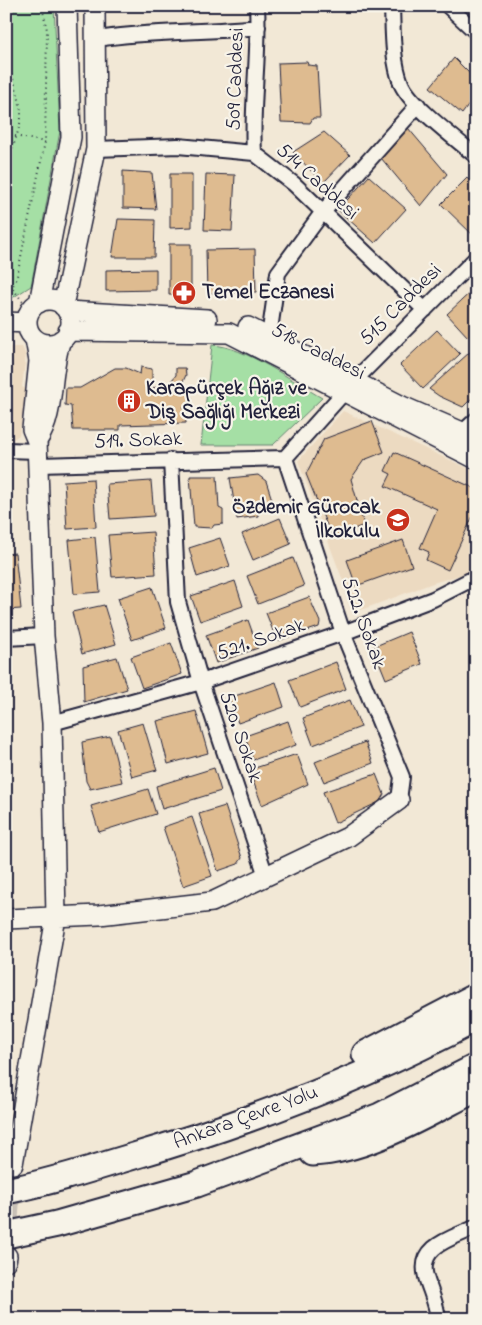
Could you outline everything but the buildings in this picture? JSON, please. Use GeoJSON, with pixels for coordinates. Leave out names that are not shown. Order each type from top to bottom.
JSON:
{"type":"FeatureCollection","features":[{"type":"Feature","properties":{"kind":"highway"},"geometry":{"type":"LineString","coordinates":[[281,1108],[306,1083],[322,1073],[369,1052],[476,996]]}},
{"type":"Feature","properties":{"kind":"highway","name":"Ankara Çevre Yolu"},"geometry":{"type":"LineString","coordinates":[[6,1190],[174,1145],[281,1108],[476,1019]]}},
{"type":"Feature","properties":{"kind":"highway"},"geometry":{"type":"LineString","coordinates":[[6,1235],[57,1224],[188,1187],[275,1156],[380,1116],[476,1067]]}},
{"type":"Feature","properties":{"kind":"highway"},"geometry":{"type":"LineString","coordinates":[[275,1156],[324,1153],[367,1141],[476,1088]]}},
{"type":"Feature","properties":{"kind":"main road"},"geometry":{"type":"LineString","coordinates":[[14,1164],[56,917],[52,723],[44,636],[38,452],[32,429],[39,360],[31,331],[29,313],[71,138],[67,6]]}},
{"type":"Feature","properties":{"kind":"main road"},"geometry":{"type":"LineString","coordinates":[[38,452],[45,429],[56,356],[70,321],[65,309],[96,149],[97,39],[95,6]]}},
{"type":"Feature","properties":{"kind":"main road"},"geometry":{"type":"LineString","coordinates":[[31,302],[53,301],[65,309]]}},
{"type":"Feature","properties":{"kind":"main road","name":"518 Caddesi"},"geometry":{"type":"LineString","coordinates":[[65,309],[224,319],[247,326],[476,458]]}},
{"type":"Feature","properties":{"kind":"main road"},"geometry":{"type":"LineString","coordinates":[[6,322],[31,331],[48,344],[65,335]]}},
{"type":"Feature","properties":{"kind":"main road","name":"518 Caddesi"},"geometry":{"type":"LineString","coordinates":[[65,335],[229,333],[350,386],[472,430]]}},
{"type":"Feature","properties":{"kind":"main road"},"geometry":{"type":"LineString","coordinates":[[6,919],[99,915],[212,902],[348,837],[399,800]]}},
{"type":"Feature","properties":{"kind":"main road"},"geometry":{"type":"LineString","coordinates":[[6,1261],[7,1256]]}},
{"type":"Feature","properties":{"kind":"street","name":"509 Caddesi"},"geometry":{"type":"LineString","coordinates":[[254,153],[252,118],[258,27],[257,6]]}},
{"type":"Feature","properties":{"kind":"street"},"geometry":{"type":"LineString","coordinates":[[392,6],[397,68],[401,85],[418,105],[476,156]]}},
{"type":"Feature","properties":{"kind":"street"},"geometry":{"type":"LineString","coordinates":[[448,6],[476,32]]}},
{"type":"Feature","properties":{"kind":"street"},"geometry":{"type":"LineString","coordinates":[[97,39],[123,35],[220,31],[258,27]]}},
{"type":"Feature","properties":{"kind":"street"},"geometry":{"type":"LineString","coordinates":[[269,337],[278,273],[322,213],[418,105]]}},
{"type":"Feature","properties":{"kind":"street","name":"514 Caddesi"},"geometry":{"type":"LineString","coordinates":[[96,149],[178,146],[254,153],[294,184],[425,310]]}},
{"type":"Feature","properties":{"kind":"street","name":"515 Caddesi"},"geometry":{"type":"LineString","coordinates":[[350,386],[476,258]]}},
{"type":"Feature","properties":{"kind":"street"},"geometry":{"type":"LineString","coordinates":[[285,458],[350,386]]}},
{"type":"Feature","properties":{"kind":"street","name":"519. Sokak"},"geometry":{"type":"LineString","coordinates":[[6,450],[171,460],[285,458]]}},
{"type":"Feature","properties":{"kind":"street","name":"522. Sokak"},"geometry":{"type":"LineString","coordinates":[[285,458],[343,633],[402,777],[399,800]]}},
{"type":"Feature","properties":{"kind":"street","name":"520. Sokak"},"geometry":{"type":"LineString","coordinates":[[171,460],[178,602],[201,682],[266,876]]}},
{"type":"Feature","properties":{"kind":"street","name":"521. Sokak"},"geometry":{"type":"LineString","coordinates":[[52,723],[201,682],[343,633],[433,599],[476,577]]}},
{"type":"Feature","properties":{"kind":"street"},"geometry":{"type":"LineString","coordinates":[[6,638],[44,636]]}},
{"type":"Feature","properties":{"kind":"street"},"geometry":{"type":"LineString","coordinates":[[438,1319],[425,1275],[426,1255],[432,1248],[476,1227]]}},
{"type":"Feature","properties":{"kind":"path"},"geometry":{"type":"LineString","coordinates":[[6,12],[19,6]]}},
{"type":"Feature","properties":{"kind":"path"},"geometry":{"type":"LineString","coordinates":[[6,291],[12,288],[17,276],[44,142],[47,30],[42,6]]}},
{"type":"Feature","properties":{"kind":"path"},"geometry":{"type":"LineString","coordinates":[[469,6],[476,12]]}},
{"type":"Feature","properties":{"kind":"path"},"geometry":{"type":"LineString","coordinates":[[6,66],[10,71],[21,118],[6,162]]}},
{"type":"Feature","properties":{"kind":"path"},"geometry":{"type":"LineString","coordinates":[[15,136],[44,142]]}},
{"type":"Feature","properties":{"kind":"path"},"geometry":{"type":"LineString","coordinates":[[6,268],[10,274],[7,282],[31,302]]}},
{"type":"Feature","properties":{"kind":"shaded area"},"geometry":{"type":"Polygon","coordinates":[[[6,347],[22,347],[26,355],[22,387],[28,390],[19,435],[12,440],[6,440],[6,347]]]}},
{"type":"Feature","properties":{"kind":"shaded area","name":"Özdemir Gürocak İlkokulu"},"geometry":{"type":"Polygon","coordinates":[[[343,411],[476,472],[476,567],[470,572],[433,583],[361,610],[352,605],[298,461],[343,411]]]}},
{"type":"Feature","properties":{"kind":"green space"},"geometry":{"type":"Polygon","coordinates":[[[6,6],[54,6],[60,131],[31,286],[6,302],[6,6]]]}},
{"type":"Feature","properties":{"kind":"green space"},"geometry":{"type":"Polygon","coordinates":[[[212,345],[239,351],[283,374],[322,398],[273,445],[201,445],[212,345]]]}},
{"type":"Feature","properties":{"kind":"tunnel"},"geometry":{"type":"LineString","coordinates":[[7,1247],[13,1164]]}},
{"type":"Feature","properties":{"kind":"place","name":"Temel Eczanesi"},"geometry":{"type":"Point","coordinates":[184,293]}},
{"type":"Feature","properties":{"kind":"place","name":"Karapürçek Ağız ve Diş Sağlığı Merkezi"},"geometry":{"type":"Point","coordinates":[129,401]}},
{"type":"Feature","properties":{"kind":"place","name":"Özdemir Gürocak İlkokulu"},"geometry":{"type":"Point","coordinates":[398,520]}}]}
